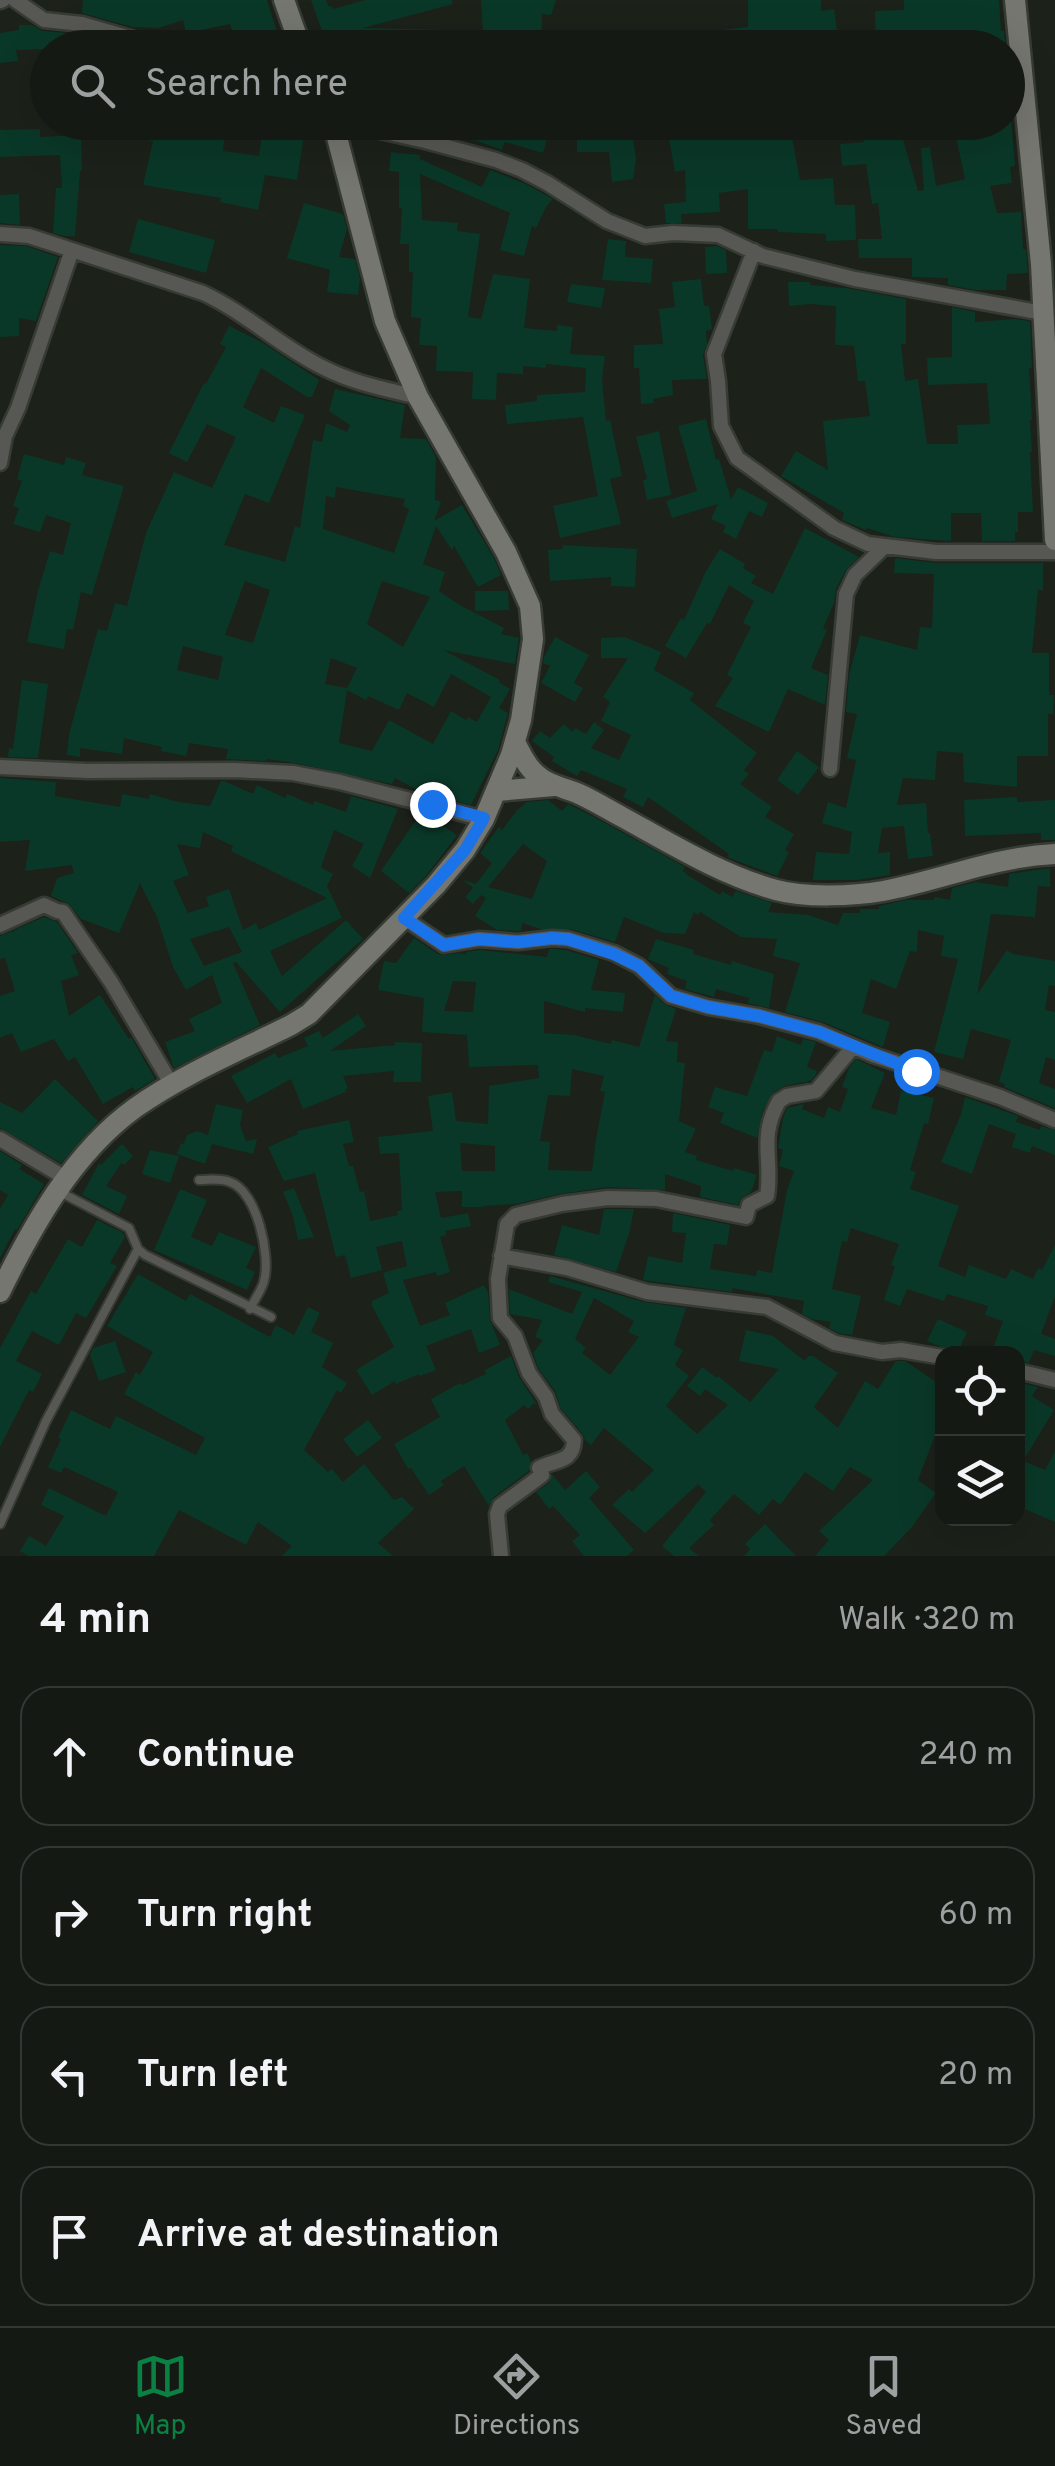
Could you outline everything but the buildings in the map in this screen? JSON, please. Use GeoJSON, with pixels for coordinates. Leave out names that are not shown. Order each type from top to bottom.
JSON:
{"type":"FeatureCollection","features":[{"type":"Feature","properties":{"kind":"street"},"geometry":{"type":"LineString","coordinates":[[15,0],[44,20],[103,30]]}},
{"type":"Feature","properties":{"kind":"street"},"geometry":{"type":"LineString","coordinates":[[284,0],[294,30]]}},
{"type":"Feature","properties":{"kind":"street"},"geometry":{"type":"LineString","coordinates":[[1015,0],[1018,30]]}},
{"type":"Feature","properties":{"kind":"street"},"geometry":{"type":"LineString","coordinates":[[1029,0],[1055,294]]}},
{"type":"Feature","properties":{"kind":"street"},"geometry":{"type":"LineString","coordinates":[[1025,102],[1050,374],[1055,540]]}},
{"type":"Feature","properties":{"kind":"street"},"geometry":{"type":"LineString","coordinates":[[0,1292],[62,1185],[96,1142],[132,1110],[172,1085],[309,1014],[404,918],[465,850],[484,818],[515,742],[528,685],[533,639],[530,606],[506,552],[418,397],[385,320],[340,140]]}},
{"type":"Feature","properties":{"kind":"street"},"geometry":{"type":"LineString","coordinates":[[420,140],[522,170],[608,221],[645,236],[718,235],[763,256],[856,279],[1043,313]]}},
{"type":"Feature","properties":{"kind":"street"},"geometry":{"type":"LineString","coordinates":[[0,234],[30,236],[203,293],[226,303],[318,365],[354,382],[418,397]]}},
{"type":"Feature","properties":{"kind":"street"},"geometry":{"type":"LineString","coordinates":[[0,463],[72,250]]}},
{"type":"Feature","properties":{"kind":"street"},"geometry":{"type":"LineString","coordinates":[[754,252],[714,354],[722,426],[737,458],[834,528],[868,544],[936,552],[1055,552]]}},
{"type":"Feature","properties":{"kind":"street"},"geometry":{"type":"LineString","coordinates":[[830,768],[846,594],[855,575],[884,546]]}},
{"type":"Feature","properties":{"kind":"street"},"geometry":{"type":"LineString","coordinates":[[515,742],[531,770],[554,786],[576,793],[725,871],[780,892],[881,891],[980,865],[1055,854]]}},
{"type":"Feature","properties":{"kind":"street"},"geometry":{"type":"LineString","coordinates":[[0,767],[294,773],[484,818]]}},
{"type":"Feature","properties":{"kind":"street"},"geometry":{"type":"LineString","coordinates":[[496,791],[554,786]]}},
{"type":"Feature","properties":{"kind":"street"},"geometry":{"type":"LineString","coordinates":[[0,926],[44,905],[64,912],[112,982],[172,1085]]}},
{"type":"Feature","properties":{"kind":"street"},"geometry":{"type":"LineString","coordinates":[[404,918],[444,945],[479,939],[568,939],[639,966],[671,996],[804,1028],[1055,1120]]}},
{"type":"Feature","properties":{"kind":"street"},"geometry":{"type":"LineString","coordinates":[[502,1556],[497,1514],[500,1506],[542,1475],[540,1468],[567,1459],[574,1451],[574,1440],[552,1414],[546,1396],[529,1373],[516,1336],[500,1318],[498,1279],[507,1224],[516,1215],[608,1198],[656,1199],[746,1217],[750,1205],[767,1196],[766,1138],[779,1100],[816,1091],[853,1047]]}},
{"type":"Feature","properties":{"kind":"street"},"geometry":{"type":"LineString","coordinates":[[0,1140],[62,1185]]}},
{"type":"Feature","properties":{"kind":"street"},"geometry":{"type":"LineString","coordinates":[[501,1256],[567,1268],[647,1292],[767,1307],[835,1343],[935,1356]]}},
{"type":"Feature","properties":{"kind":"street"},"geometry":{"type":"LineString","coordinates":[[1025,1374],[1055,1380]]}},
{"type":"Feature","properties":{"kind":"lane"},"geometry":{"type":"LineString","coordinates":[[199,1180],[231,1182],[252,1202],[265,1265],[264,1281],[250,1309]]}},
{"type":"Feature","properties":{"kind":"lane"},"geometry":{"type":"LineString","coordinates":[[62,1185],[129,1228],[145,1255],[270,1317]]}},
{"type":"Feature","properties":{"kind":"lane"},"geometry":{"type":"LineString","coordinates":[[0,1524],[46,1421],[138,1249]]}},
{"type":"Feature","properties":{"kind":"route"},"geometry":{"type":"LineString","coordinates":[[432,804],[484,818],[465,850],[404,918],[444,945],[479,939],[568,939],[639,966],[671,996],[819,1032],[916,1071]]}}]}
